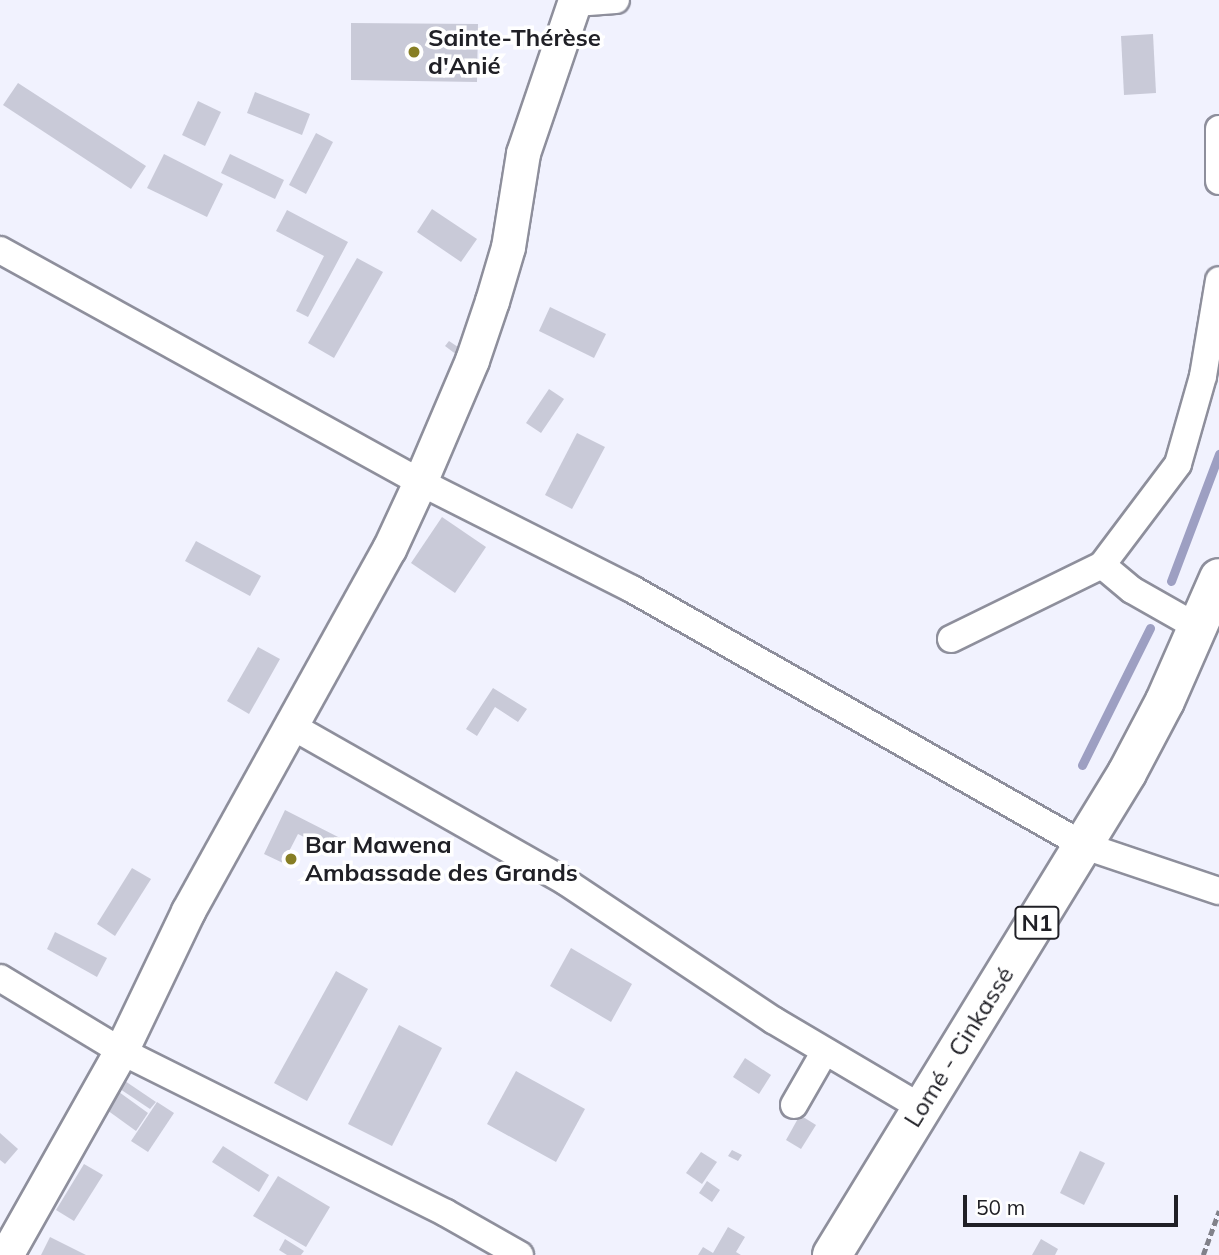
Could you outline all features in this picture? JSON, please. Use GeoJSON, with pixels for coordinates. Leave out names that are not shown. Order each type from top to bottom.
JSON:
{"type":"FeatureCollection","features":[{"type":"Feature","properties":{"kind":"highway","name":"Lomé - Cinkassé"},"geometry":{"type":"LineString","coordinates":[[832,1255],[1085,846],[1127,773],[1199,628],[1219,578]]}},
{"type":"Feature","properties":{"kind":"street"},"geometry":{"type":"LineString","coordinates":[[6,1255],[121,1051],[188,911],[389,549],[472,360],[508,247],[523,153],[575,1],[615,0]]}},
{"type":"Feature","properties":{"kind":"street"},"geometry":{"type":"LineString","coordinates":[[1219,129],[1219,181]]}},
{"type":"Feature","properties":{"kind":"street"},"geometry":{"type":"LineString","coordinates":[[0,250],[420,482],[632,589],[1085,846],[1219,891]]}},
{"type":"Feature","properties":{"kind":"street"},"geometry":{"type":"LineString","coordinates":[[951,639],[1101,565],[1178,464],[1203,376],[1219,280]]}},
{"type":"Feature","properties":{"kind":"street"},"geometry":{"type":"LineString","coordinates":[[1101,565],[1132,590],[1199,628]]}},
{"type":"Feature","properties":{"kind":"street"},"geometry":{"type":"LineString","coordinates":[[290,725],[566,882],[773,1020],[922,1108]]}},
{"type":"Feature","properties":{"kind":"street"},"geometry":{"type":"LineString","coordinates":[[0,978],[121,1051],[446,1213],[520,1255]]}},
{"type":"Feature","properties":{"kind":"street"},"geometry":{"type":"LineString","coordinates":[[794,1105],[825,1051]]}},
{"type":"Feature","properties":{"kind":"path"},"geometry":{"type":"LineString","coordinates":[[1203,1255],[1219,1211]]}},
{"type":"Feature","properties":{"kind":"building","name":"Sainte-Thérèse d'Anié"},"geometry":{"type":"Polygon","coordinates":[[[351,23],[478,24],[477,82],[351,80],[351,23]]]}},
{"type":"Feature","properties":{"kind":"building"},"geometry":{"type":"Polygon","coordinates":[[[1153,34],[1156,93],[1124,95],[1121,36],[1153,34]]]}},
{"type":"Feature","properties":{"kind":"building"},"geometry":{"type":"Polygon","coordinates":[[[18,83],[146,166],[131,189],[3,105],[18,83]]]}},
{"type":"Feature","properties":{"kind":"building"},"geometry":{"type":"Polygon","coordinates":[[[255,92],[310,114],[302,135],[247,113],[255,92]]]}},
{"type":"Feature","properties":{"kind":"building"},"geometry":{"type":"Polygon","coordinates":[[[198,101],[221,112],[205,146],[182,135],[198,101]]]}},
{"type":"Feature","properties":{"kind":"building"},"geometry":{"type":"Polygon","coordinates":[[[316,133],[333,142],[306,194],[289,185],[316,133]]]}},
{"type":"Feature","properties":{"kind":"building"},"geometry":{"type":"Polygon","coordinates":[[[164,154],[223,184],[207,217],[147,188],[164,154]]]}},
{"type":"Feature","properties":{"kind":"building"},"geometry":{"type":"Polygon","coordinates":[[[230,154],[284,180],[275,199],[221,173],[230,154]]]}},
{"type":"Feature","properties":{"kind":"building"},"geometry":{"type":"Polygon","coordinates":[[[432,209],[477,239],[461,262],[417,232],[432,209]]]}},
{"type":"Feature","properties":{"kind":"building"},"geometry":{"type":"Polygon","coordinates":[[[287,210],[348,242],[308,317],[296,311],[324,256],[276,231],[287,210]]]}},
{"type":"Feature","properties":{"kind":"building"},"geometry":{"type":"Polygon","coordinates":[[[357,258],[383,272],[334,358],[308,343],[357,258]]]}},
{"type":"Feature","properties":{"kind":"building"},"geometry":{"type":"Polygon","coordinates":[[[550,307],[606,334],[594,358],[539,331],[550,307]]]}},
{"type":"Feature","properties":{"kind":"building"},"geometry":{"type":"Polygon","coordinates":[[[449,341],[461,349],[457,355],[445,346],[449,341]]]}},
{"type":"Feature","properties":{"kind":"building"},"geometry":{"type":"Polygon","coordinates":[[[549,389],[564,399],[541,433],[526,423],[549,389]]]}},
{"type":"Feature","properties":{"kind":"building"},"geometry":{"type":"Polygon","coordinates":[[[577,433],[605,447],[572,509],[545,495],[577,433]]]}},
{"type":"Feature","properties":{"kind":"building"},"geometry":{"type":"Polygon","coordinates":[[[442,517],[486,547],[455,593],[411,563],[442,517]]]}},
{"type":"Feature","properties":{"kind":"building"},"geometry":{"type":"Polygon","coordinates":[[[196,541],[261,576],[250,596],[185,561],[196,541]]]}},
{"type":"Feature","properties":{"kind":"building"},"geometry":{"type":"Polygon","coordinates":[[[258,647],[280,659],[249,714],[227,701],[258,647]]]}},
{"type":"Feature","properties":{"kind":"building"},"geometry":{"type":"Polygon","coordinates":[[[493,688],[527,709],[518,722],[495,707],[477,736],[466,729],[493,688]]]}},
{"type":"Feature","properties":{"kind":"building"},"geometry":{"type":"Polygon","coordinates":[[[285,810],[344,840],[338,854],[298,834],[283,863],[264,854],[285,810]]]}},
{"type":"Feature","properties":{"kind":"building"},"geometry":{"type":"Polygon","coordinates":[[[132,868],[151,879],[115,936],[97,924],[132,868]]]}},
{"type":"Feature","properties":{"kind":"building"},"geometry":{"type":"Polygon","coordinates":[[[55,932],[107,958],[97,977],[47,949],[55,932]]]}},
{"type":"Feature","properties":{"kind":"building"},"geometry":{"type":"Polygon","coordinates":[[[571,948],[632,984],[611,1022],[550,986],[571,948]]]}},
{"type":"Feature","properties":{"kind":"building"},"geometry":{"type":"Polygon","coordinates":[[[336,971],[368,989],[307,1101],[274,1083],[336,971]]]}},
{"type":"Feature","properties":{"kind":"building"},"geometry":{"type":"Polygon","coordinates":[[[399,1025],[442,1048],[392,1146],[348,1124],[399,1025]]]}},
{"type":"Feature","properties":{"kind":"building"},"geometry":{"type":"Polygon","coordinates":[[[745,1058],[771,1075],[759,1094],[733,1077],[745,1058]]]}},
{"type":"Feature","properties":{"kind":"building"},"geometry":{"type":"Polygon","coordinates":[[[516,1071],[585,1109],[556,1162],[487,1124],[516,1071]]]}},
{"type":"Feature","properties":{"kind":"building"},"geometry":{"type":"Polygon","coordinates":[[[125,1081],[156,1102],[150,1109],[120,1089],[125,1081]]]}},
{"type":"Feature","properties":{"kind":"building"},"geometry":{"type":"Polygon","coordinates":[[[119,1092],[148,1113],[136,1131],[107,1110],[119,1092]]]}},
{"type":"Feature","properties":{"kind":"building"},"geometry":{"type":"Polygon","coordinates":[[[157,1102],[174,1113],[148,1152],[131,1141],[157,1102]]]}},
{"type":"Feature","properties":{"kind":"building"},"geometry":{"type":"Polygon","coordinates":[[[800,1115],[816,1125],[801,1149],[786,1140],[800,1115]]]}},
{"type":"Feature","properties":{"kind":"building"},"geometry":{"type":"Polygon","coordinates":[[[0,1133],[18,1149],[5,1164],[0,1160],[0,1133]]]}},
{"type":"Feature","properties":{"kind":"building"},"geometry":{"type":"Polygon","coordinates":[[[223,1146],[269,1175],[259,1192],[212,1162],[223,1146]]]}},
{"type":"Feature","properties":{"kind":"building"},"geometry":{"type":"Polygon","coordinates":[[[732,1150],[742,1155],[738,1161],[728,1156],[732,1150]]]}},
{"type":"Feature","properties":{"kind":"building"},"geometry":{"type":"Polygon","coordinates":[[[1080,1151],[1105,1163],[1084,1205],[1060,1193],[1080,1151]]]}},
{"type":"Feature","properties":{"kind":"building"},"geometry":{"type":"Polygon","coordinates":[[[701,1152],[717,1162],[702,1184],[686,1173],[701,1152]]]}},
{"type":"Feature","properties":{"kind":"building"},"geometry":{"type":"Polygon","coordinates":[[[84,1164],[103,1175],[74,1221],[56,1210],[84,1164]]]}},
{"type":"Feature","properties":{"kind":"building"},"geometry":{"type":"Polygon","coordinates":[[[278,1176],[330,1207],[306,1247],[253,1216],[278,1176]]]}},
{"type":"Feature","properties":{"kind":"building"},"geometry":{"type":"Polygon","coordinates":[[[707,1181],[720,1190],[712,1202],[699,1193],[707,1181]]]}},
{"type":"Feature","properties":{"kind":"building"},"geometry":{"type":"Polygon","coordinates":[[[728,1227],[745,1237],[736,1252],[741,1255],[698,1255],[703,1247],[713,1253],[728,1227]]]}},
{"type":"Feature","properties":{"kind":"building"},"geometry":{"type":"Polygon","coordinates":[[[50,1237],[86,1255],[41,1255],[50,1237]]]}},
{"type":"Feature","properties":{"kind":"building"},"geometry":{"type":"Polygon","coordinates":[[[285,1239],[304,1251],[301,1255],[287,1255],[279,1250],[285,1239]]]}},
{"type":"Feature","properties":{"kind":"building"},"geometry":{"type":"Polygon","coordinates":[[[1041,1239],[1058,1249],[1055,1255],[1032,1255],[1041,1239]]]}},
{"type":"Feature","properties":{"kind":"waterway"},"geometry":{"type":"LineString","coordinates":[[1171,581],[1219,454]]}},
{"type":"Feature","properties":{"kind":"waterway"},"geometry":{"type":"LineString","coordinates":[[1082,765],[1150,628]]}},
{"type":"Feature","properties":{"kind":"place","name":"Sainte-Thérèse d'Anié"},"geometry":{"type":"Point","coordinates":[414,52]}},
{"type":"Feature","properties":{"kind":"place","name":"Bar Mawena Ambassade des Grands"},"geometry":{"type":"Point","coordinates":[291,859]}}]}
